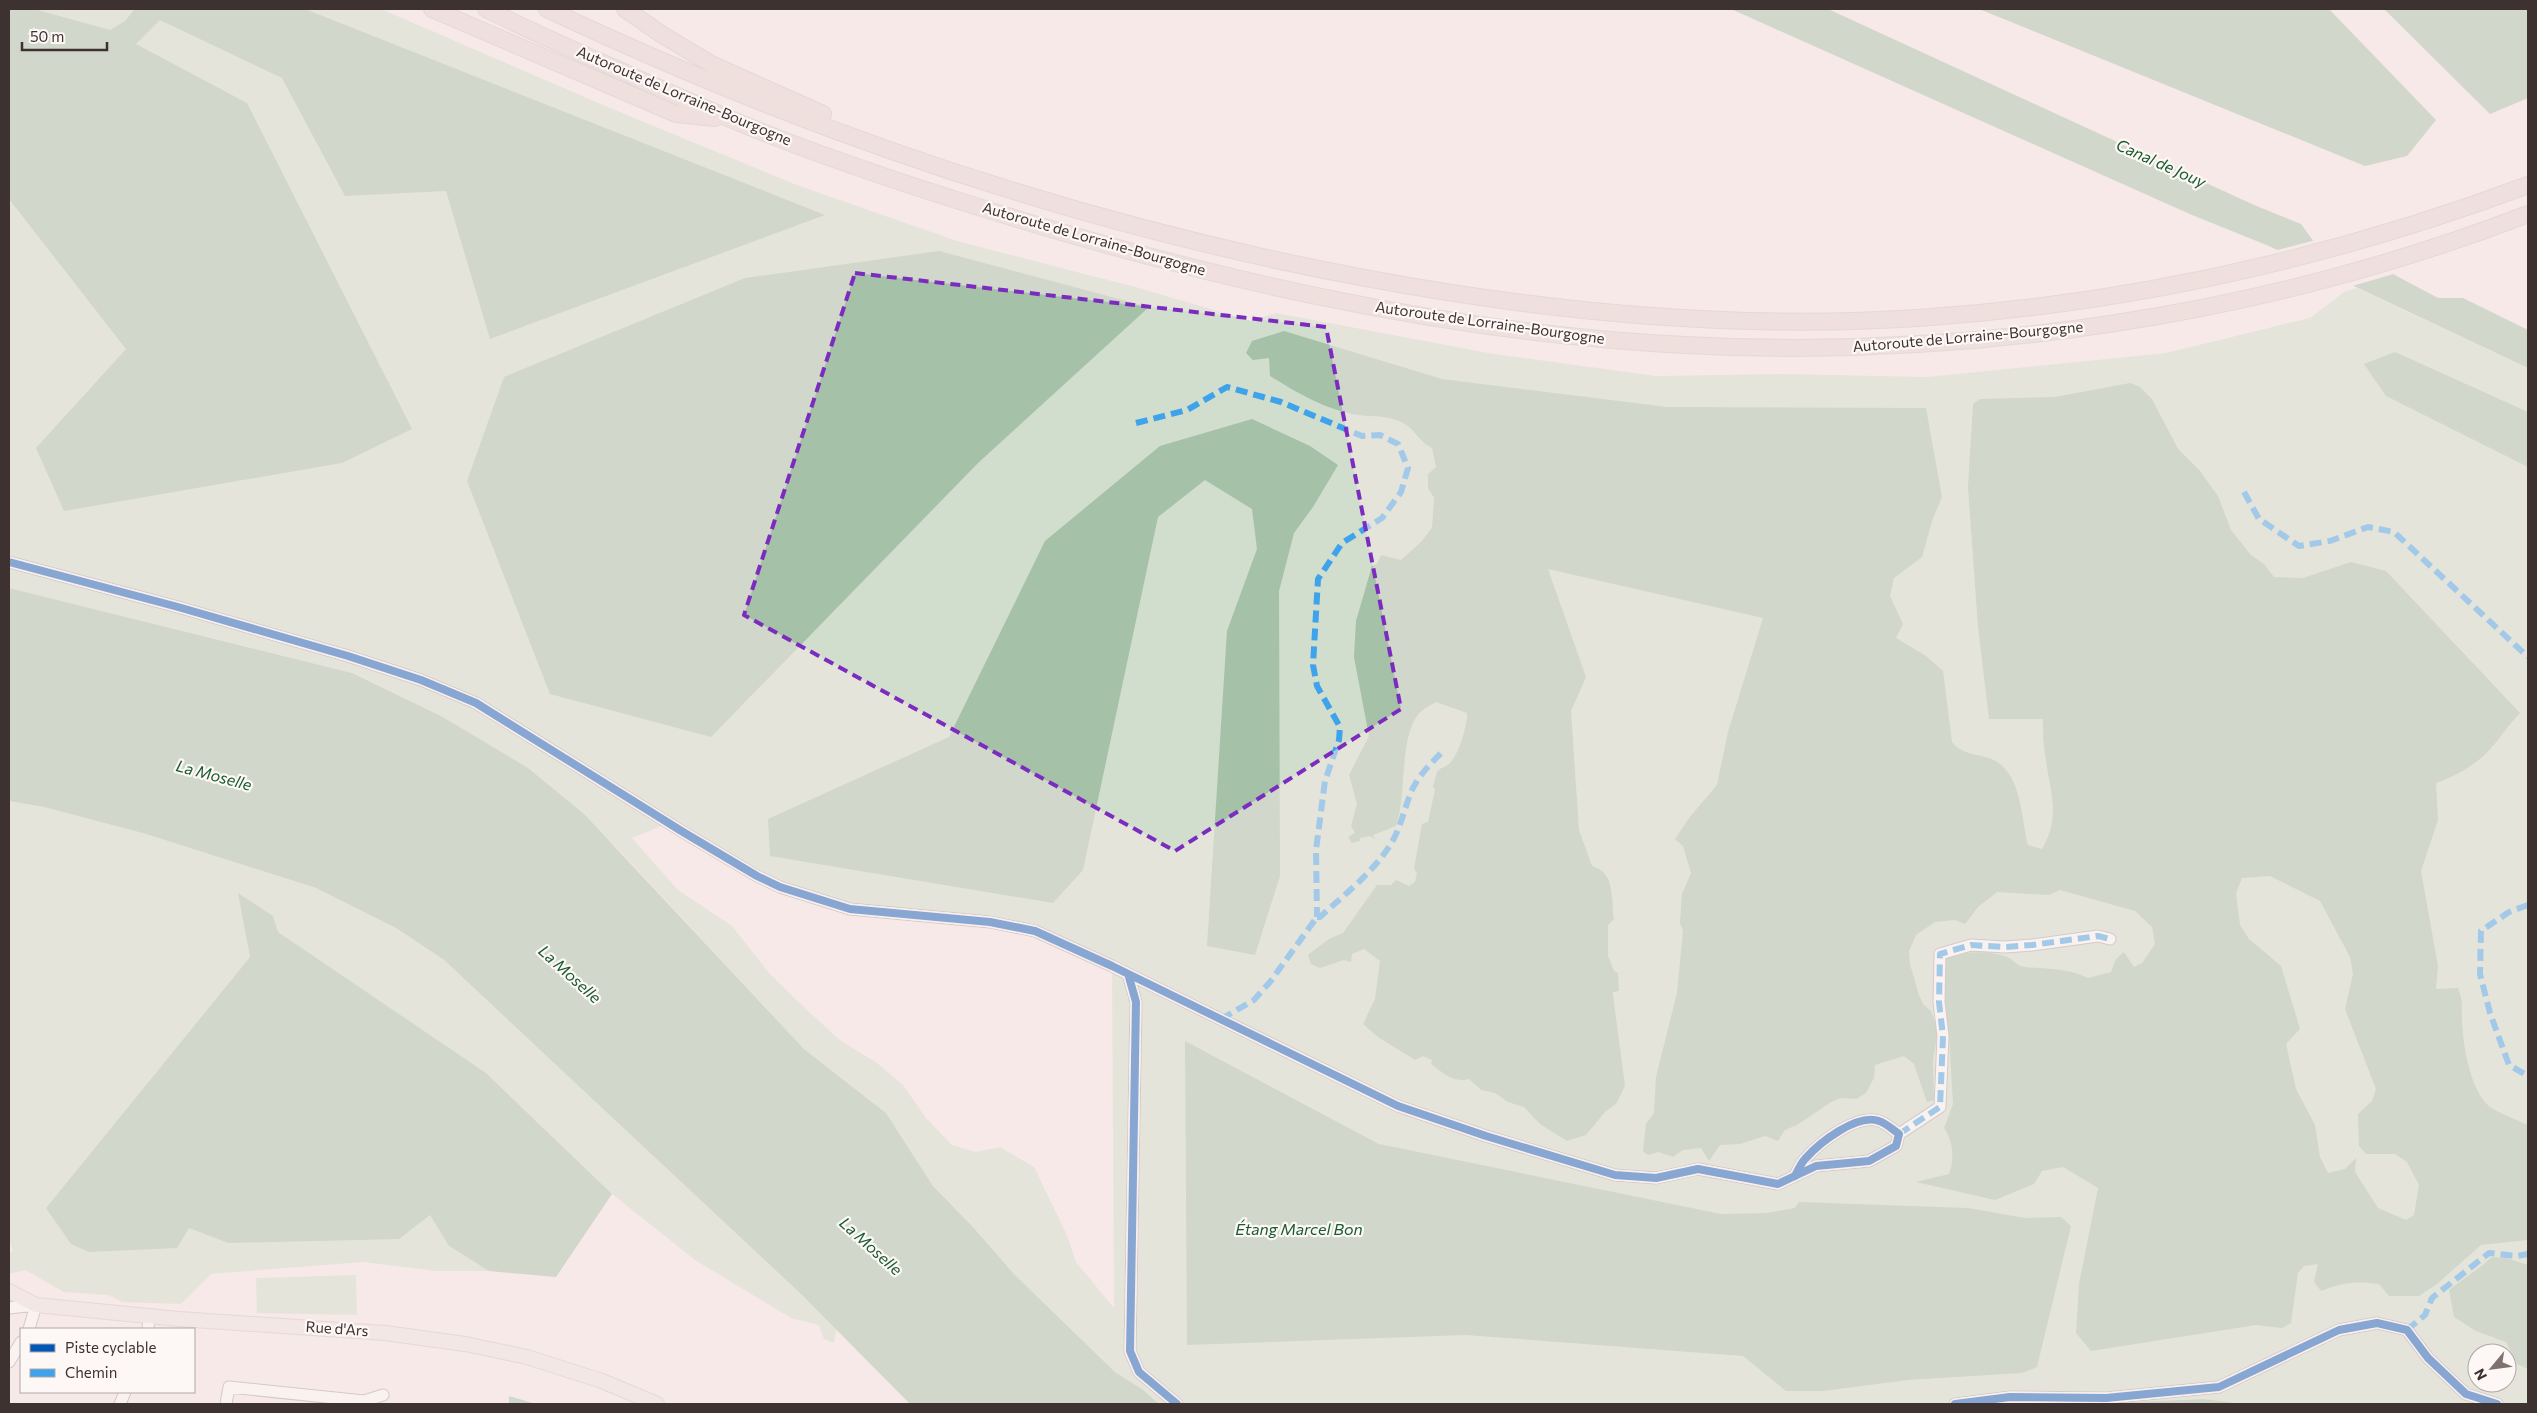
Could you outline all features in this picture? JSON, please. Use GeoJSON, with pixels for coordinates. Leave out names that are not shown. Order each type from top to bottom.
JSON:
{"type":"FeatureCollection","features":[{"type":"Feature","properties":{"kind":"highway"},"geometry":{"type":"LineString","coordinates":[[432,9],[676,114],[730,119]]}},
{"type":"Feature","properties":{"kind":"highway","name":"Autoroute de Lorraine-Bourgogne"},"geometry":{"type":"LineString","coordinates":[[486,9],[730,119],[959,201],[1064,233],[1188,267],[1274,287],[1411,314],[1564,334],[1685,345],[1868,347],[2004,337],[2092,326],[2211,305],[2275,291],[2408,255],[2528,214]]}},
{"type":"Feature","properties":{"kind":"highway","name":"Autoroute de Lorraine-Bourgogne"},"geometry":{"type":"LineString","coordinates":[[547,9],[729,90],[910,157],[1110,219],[1300,266],[1496,300],[1608,312],[1757,321],[1916,318],[2087,301],[2260,268],[2373,238],[2528,185]]}},
{"type":"Feature","properties":{"kind":"highway"},"geometry":{"type":"LineString","coordinates":[[625,9],[661,34],[711,64],[811,108],[910,157]]}},
{"type":"Feature","properties":{"kind":"main road"},"geometry":{"type":"LineString","coordinates":[[9,1291],[36,1305]]}},
{"type":"Feature","properties":{"kind":"main road","name":"Rue d'Ars"},"geometry":{"type":"LineString","coordinates":[[36,1305],[149,1323],[385,1333],[465,1344],[527,1357],[602,1382],[657,1404]]}},
{"type":"Feature","properties":{"kind":"street"},"geometry":{"type":"LineString","coordinates":[[9,562],[197,612],[348,656],[421,680],[476,703],[683,832],[757,876],[780,887],[850,909],[990,922],[1035,932],[1112,966],[1129,977],[1298,1056],[1398,1106],[1615,1175],[1656,1178],[1698,1169],[1778,1184],[1816,1166],[1869,1161],[1896,1146],[1899,1134],[1940,1106],[1943,1036],[1939,1002],[1940,954],[1971,945],[2014,946],[2098,936],[2110,940]]}},
{"type":"Feature","properties":{"kind":"street"},"geometry":{"type":"LineString","coordinates":[[1129,977],[1136,1002],[1130,1351],[1139,1372],[1177,1404]]}},
{"type":"Feature","properties":{"kind":"street"},"geometry":{"type":"LineString","coordinates":[[1795,1176],[1804,1160],[1821,1144],[1842,1130],[1864,1119],[1879,1121],[1899,1134]]}},
{"type":"Feature","properties":{"kind":"street"},"geometry":{"type":"LineString","coordinates":[[29,1328],[36,1305]]}},
{"type":"Feature","properties":{"kind":"street","name":"Rue d'Ars"},"geometry":{"type":"LineString","coordinates":[[9,1308],[36,1305]]}},
{"type":"Feature","properties":{"kind":"street"},"geometry":{"type":"LineString","coordinates":[[1955,1404],[2010,1397],[2106,1398],[2219,1387],[2339,1330],[2377,1322],[2407,1330],[2428,1358],[2466,1394],[2497,1404]]}},
{"type":"Feature","properties":{"kind":"street"},"geometry":{"type":"LineString","coordinates":[[9,1362],[20,1344]]}},
{"type":"Feature","properties":{"kind":"street"},"geometry":{"type":"LineString","coordinates":[[226,1404],[229,1387],[326,1401],[364,1401],[384,1395]]}},
{"type":"Feature","properties":{"kind":"highlighted area"},"geometry":{"type":"Polygon","coordinates":[[[855,273],[1326,327],[1401,709],[1175,851],[744,615],[855,273]]]}},
{"type":"Feature","properties":{"kind":"shaded area"},"geometry":{"type":"Polygon","coordinates":[[[9,9],[381,9],[610,108],[794,184],[957,241],[1139,288],[1251,321],[1276,313],[1494,354],[1656,376],[1786,374],[1926,377],[2166,353],[2310,318],[2344,292],[2357,288],[2528,368],[2528,1404],[2244,1404],[2204,1399],[2086,1404],[1159,1404],[1142,1389],[1115,1372],[1014,1274],[973,1227],[933,1186],[886,1113],[804,1049],[614,845],[466,732],[441,716],[352,673],[9,588],[9,9]],[[668,823],[632,838],[678,890],[732,926],[770,974],[808,1011],[841,1041],[877,1063],[903,1085],[926,1118],[952,1145],[976,1152],[1000,1147],[1034,1167],[1066,1233],[1076,1262],[1114,1308],[1112,966],[1035,931],[850,909],[780,887],[668,823]]]}},
{"type":"Feature","properties":{"kind":"shaded area"},"geometry":{"type":"Polygon","coordinates":[[[9,801],[44,807],[146,834],[316,888],[396,928],[444,960],[802,1295],[836,1329],[834,1343],[824,1339],[819,1325],[791,1318],[695,1260],[612,1194],[486,1073],[277,932],[273,916],[239,894],[250,957],[46,1208],[188,1227],[228,1243],[431,1215],[449,1246],[489,1271],[436,1271],[363,1262],[211,1274],[181,1304],[122,1302],[109,1295],[64,1292],[25,1270],[9,1274],[9,1253],[13,1251],[9,1240],[9,801]]]}},
{"type":"Feature","properties":{"kind":"shaded area"},"geometry":{"type":"Polygon","coordinates":[[[356,1275],[357,1315],[257,1313],[256,1278],[356,1275]]]}},
{"type":"Feature","properties":{"kind":"water"},"geometry":{"type":"Polygon","coordinates":[[[11,9],[34,9],[110,30],[125,21],[135,9],[305,9],[825,215],[490,339],[446,191],[345,196],[282,78],[160,20],[136,44],[247,103],[412,429],[342,463],[64,511],[36,448],[126,349],[9,199],[9,12],[11,9]]]}},
{"type":"Feature","properties":{"kind":"water","name":"Canal de Jouy"},"geometry":{"type":"Polygon","coordinates":[[[1731,9],[1828,9],[2254,205],[2301,224],[2314,242],[2391,273],[2438,298],[2463,298],[2528,330],[2528,368],[2269,246],[2192,215],[1731,9]]]}},
{"type":"Feature","properties":{"kind":"water"},"geometry":{"type":"Polygon","coordinates":[[[1979,9],[2329,9],[2436,120],[2407,156],[2365,166],[1979,9]]]}},
{"type":"Feature","properties":{"kind":"water"},"geometry":{"type":"Polygon","coordinates":[[[2384,9],[2528,9],[2528,98],[2490,114],[2384,9]]]}},
{"type":"Feature","properties":{"kind":"water"},"geometry":{"type":"Polygon","coordinates":[[[939,251],[1149,307],[978,463],[711,737],[550,694],[467,481],[504,377],[745,278],[939,251]]]}},
{"type":"Feature","properties":{"kind":"water"},"geometry":{"type":"Polygon","coordinates":[[[1284,331],[1442,379],[1667,407],[1926,408],[1942,497],[1933,518],[1922,557],[1894,578],[1890,596],[1903,624],[1896,638],[1926,656],[1943,671],[1952,742],[1959,749],[1986,757],[1998,763],[2007,771],[2018,794],[2028,845],[2042,849],[2048,837],[2053,813],[2044,746],[2043,719],[1989,719],[1978,627],[1968,487],[1973,404],[1980,399],[2055,397],[2130,383],[2140,387],[2152,399],[2178,449],[2200,471],[2218,496],[2231,530],[2251,555],[2264,564],[2274,577],[2303,578],[2351,562],[2386,571],[2520,713],[2487,753],[2474,764],[2436,783],[2438,820],[2421,871],[2438,966],[2436,989],[2458,988],[2462,1002],[2466,1056],[2474,1082],[2485,1103],[2493,1109],[2528,1125],[2528,1240],[2481,1245],[2437,1284],[2419,1296],[2389,1296],[2379,1284],[2364,1283],[2343,1284],[2321,1291],[2314,1282],[2318,1264],[2304,1266],[2298,1273],[2291,1323],[2282,1328],[2256,1325],[2091,1351],[2076,1333],[2079,1284],[2098,1188],[2063,1167],[2042,1171],[2034,1184],[1995,1200],[1916,1182],[1949,1174],[1952,1162],[1951,1144],[1944,1128],[1953,1104],[1949,1034],[1941,1005],[1942,958],[1966,953],[1983,952],[1999,954],[2024,967],[2065,971],[2088,978],[2111,972],[2116,959],[2124,952],[2134,967],[2142,963],[2155,944],[2152,927],[2135,911],[2060,890],[2049,895],[1997,892],[1978,907],[1965,924],[1955,920],[1935,922],[1916,935],[1909,951],[1910,964],[1919,995],[1923,1004],[1931,1011],[1938,1031],[1933,1060],[1934,1100],[1927,1102],[1914,1064],[1904,1056],[1875,1065],[1874,1078],[1866,1093],[1856,1099],[1841,1098],[1831,1102],[1797,1125],[1785,1130],[1778,1141],[1765,1136],[1740,1144],[1720,1145],[1709,1161],[1701,1148],[1683,1150],[1673,1157],[1658,1152],[1648,1155],[1643,1151],[1646,1124],[1654,1113],[1656,1077],[1677,993],[1683,931],[1680,923],[1682,894],[1691,873],[1683,846],[1675,839],[1689,818],[1717,785],[1728,732],[1763,618],[1548,569],[1586,677],[1571,711],[1579,830],[1592,866],[1605,875],[1611,888],[1614,919],[1608,925],[1608,956],[1614,971],[1618,973],[1619,991],[1613,992],[1613,995],[1625,1086],[1616,1104],[1605,1112],[1586,1135],[1567,1141],[1540,1124],[1524,1107],[1508,1102],[1495,1093],[1481,1090],[1469,1079],[1458,1080],[1448,1076],[1431,1064],[1432,1060],[1423,1056],[1415,1060],[1378,1037],[1363,1024],[1375,999],[1380,961],[1364,949],[1352,954],[1351,962],[1344,960],[1320,968],[1311,964],[1308,955],[1329,939],[1343,933],[1377,885],[1391,885],[1396,880],[1409,886],[1415,882],[1417,873],[1414,869],[1422,824],[1428,822],[1437,772],[1453,759],[1464,732],[1467,713],[1436,702],[1421,711],[1411,727],[1408,740],[1396,826],[1373,835],[1375,839],[1370,836],[1360,838],[1360,841],[1352,843],[1348,837],[1355,833],[1351,826],[1357,804],[1349,775],[1369,736],[1354,657],[1356,621],[1372,566],[1377,564],[1381,555],[1401,560],[1421,542],[1432,528],[1434,498],[1428,488],[1428,474],[1436,467],[1432,448],[1398,420],[1387,417],[1346,413],[1334,409],[1301,394],[1270,376],[1269,358],[1253,360],[1246,353],[1252,341],[1284,331]],[[2270,876],[2242,878],[2236,893],[2240,925],[2249,939],[2281,966],[2300,1029],[2286,1044],[2296,1089],[2315,1125],[2320,1157],[2328,1173],[2345,1169],[2356,1158],[2355,1172],[2378,1208],[2406,1220],[2414,1215],[2419,1185],[2407,1162],[2395,1154],[2366,1154],[2359,1146],[2358,1114],[2372,1101],[2376,1089],[2345,1009],[2353,974],[2350,957],[2320,901],[2270,876]]]}},
{"type":"Feature","properties":{"kind":"water"},"geometry":{"type":"Polygon","coordinates":[[[2395,352],[2528,412],[2528,467],[2386,396],[2364,364],[2395,352]]]}},
{"type":"Feature","properties":{"kind":"water"},"geometry":{"type":"Polygon","coordinates":[[[1252,419],[1310,446],[1338,465],[1313,507],[1294,533],[1279,591],[1280,876],[1255,955],[1207,946],[1227,631],[1257,549],[1252,509],[1205,480],[1158,517],[1083,870],[1053,903],[770,856],[768,819],[949,737],[1045,541],[1160,446],[1252,419]]]}},
{"type":"Feature","properties":{"kind":"water","name":"La Moselle"},"geometry":{"type":"Polygon","coordinates":[[[9,588],[352,673],[441,716],[528,768],[584,814],[804,1049],[886,1113],[933,1186],[973,1227],[1014,1274],[1115,1372],[1142,1389],[1159,1404],[910,1404],[802,1295],[444,960],[396,928],[316,888],[146,834],[44,807],[9,801],[9,588]]]}},
{"type":"Feature","properties":{"kind":"water"},"geometry":{"type":"Polygon","coordinates":[[[238,893],[273,916],[278,932],[486,1073],[612,1194],[556,1277],[489,1271],[449,1246],[430,1215],[399,1239],[228,1243],[189,1228],[177,1248],[89,1252],[71,1244],[46,1208],[250,957],[238,893]]]}},
{"type":"Feature","properties":{"kind":"water","name":"Étang Marcel Bon"},"geometry":{"type":"Polygon","coordinates":[[[1185,1041],[1379,1144],[1721,1214],[1767,1213],[1795,1208],[1799,1202],[1968,1208],[2025,1218],[2061,1217],[2071,1226],[2037,1367],[2022,1373],[1908,1380],[1823,1391],[1786,1391],[1743,1356],[1466,1335],[1187,1345],[1185,1041]]]}},
{"type":"Feature","properties":{"kind":"water"},"geometry":{"type":"Polygon","coordinates":[[[2492,1257],[2507,1258],[2528,1265],[2528,1369],[2517,1364],[2517,1343],[2506,1343],[2476,1331],[2454,1317],[2449,1290],[2492,1257]]]}},
{"type":"Feature","properties":{"kind":"water"},"geometry":{"type":"Polygon","coordinates":[[[509,1396],[536,1404],[509,1404],[509,1396]]]}},
{"type":"Feature","properties":{"kind":"water"},"geometry":{"type":"Polygon","coordinates":[[[2204,1399],[2244,1404],[2086,1404],[2204,1399]]]}},
{"type":"Feature","properties":{"kind":"pier"},"geometry":{"type":"Polygon","coordinates":[[[2316,240],[2397,273],[2349,287],[2274,251],[2316,240]]]}},
{"type":"Feature","properties":{"kind":"marked path"},"geometry":{"type":"LineString","coordinates":[[1136,423],[1187,410],[1227,387],[1281,402],[1362,436],[1380,435],[1398,444],[1408,468],[1401,492],[1382,518],[1342,543],[1318,579],[1313,665],[1317,686],[1340,727],[1339,740],[1325,781],[1316,850],[1317,917]]}},
{"type":"Feature","properties":{"kind":"marked path"},"geometry":{"type":"LineString","coordinates":[[2244,492],[2259,519],[2299,546],[2330,541],[2368,527],[2394,532],[2528,657]]}},
{"type":"Feature","properties":{"kind":"marked path"},"geometry":{"type":"LineString","coordinates":[[1317,917],[1320,917],[1359,882],[1385,853],[1398,830],[1414,786],[1425,770],[1444,750]]}},
{"type":"Feature","properties":{"kind":"marked path"},"geometry":{"type":"LineString","coordinates":[[2528,905],[2509,912],[2481,931],[2480,974],[2490,1013],[2509,1065],[2528,1076]]}},
{"type":"Feature","properties":{"kind":"marked path"},"geometry":{"type":"LineString","coordinates":[[1221,1019],[1254,1000],[1270,982],[1317,917]]}},
{"type":"Feature","properties":{"kind":"marked path"},"geometry":{"type":"LineString","coordinates":[[1899,1134],[1940,1107],[1943,1036],[1939,1002],[1940,954],[1971,945],[2005,947],[2098,936],[2110,939]]}},
{"type":"Feature","properties":{"kind":"marked path"},"geometry":{"type":"LineString","coordinates":[[2407,1330],[2425,1315],[2432,1298],[2489,1253],[2517,1256],[2528,1254]]}},
{"type":"Feature","properties":{"kind":"cycle path"},"geometry":{"type":"LineString","coordinates":[[9,562],[178,607],[348,656],[421,680],[476,703],[683,832],[757,876],[780,887],[850,909],[990,922],[1035,931],[1112,966],[1398,1106],[1486,1136],[1615,1175],[1656,1178],[1698,1169],[1778,1184],[1816,1166],[1869,1161],[1896,1146],[1899,1134],[1879,1121],[1860,1121],[1850,1125],[1811,1152],[1802,1162],[1800,1167],[1798,1169],[1797,1171],[1796,1174],[1795,1176]]}},
{"type":"Feature","properties":{"kind":"cycle path"},"geometry":{"type":"LineString","coordinates":[[1129,977],[1136,1002],[1130,1351],[1139,1372],[1177,1404]]}},
{"type":"Feature","properties":{"kind":"cycle path"},"geometry":{"type":"LineString","coordinates":[[1955,1404],[2010,1397],[2106,1398],[2219,1387],[2339,1330],[2377,1323],[2407,1330],[2428,1358],[2466,1394],[2497,1404]]}}]}
